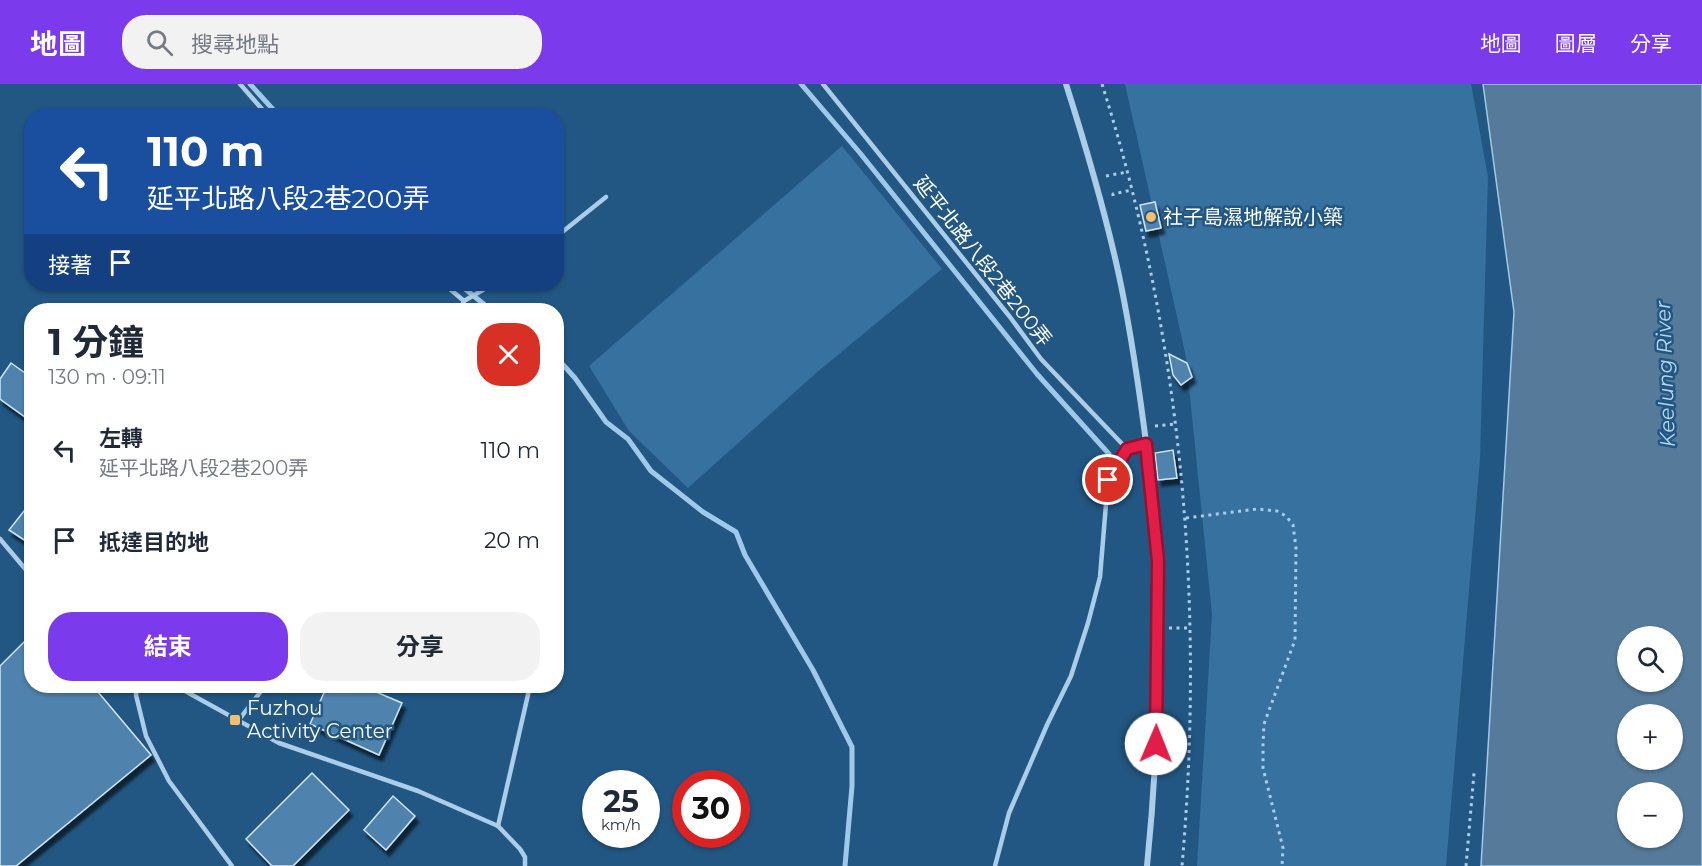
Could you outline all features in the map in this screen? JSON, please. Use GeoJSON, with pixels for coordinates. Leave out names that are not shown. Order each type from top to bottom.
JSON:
{"type":"FeatureCollection","features":[{"type":"Feature","properties":{"kind":"street"},"geometry":{"type":"LineString","coordinates":[[1066,84],[1095,178],[1121,286],[1145,427],[1158,561],[1159,629],[1155,790],[1147,866]]}},
{"type":"Feature","properties":{"kind":"lane"},"geometry":{"type":"LineString","coordinates":[[240,84],[261,108]]}},
{"type":"Feature","properties":{"kind":"lane","name":"延平北路八段2巷200弄"},"geometry":{"type":"LineString","coordinates":[[823,84],[1041,359],[1127,449]]}},
{"type":"Feature","properties":{"kind":"lane"},"geometry":{"type":"LineString","coordinates":[[564,231],[606,197]]}},
{"type":"Feature","properties":{"kind":"lane"},"geometry":{"type":"LineString","coordinates":[[452,291],[464,301],[481,291]]}},
{"type":"Feature","properties":{"kind":"lane"},"geometry":{"type":"LineString","coordinates":[[995,866],[1009,813],[1071,676],[1088,623],[1100,577],[1108,480],[1127,449],[1146,444]]}},
{"type":"Feature","properties":{"kind":"lane"},"geometry":{"type":"LineString","coordinates":[[0,539],[24,568]]}},
{"type":"Feature","properties":{"kind":"lane"},"geometry":{"type":"LineString","coordinates":[[136,693],[146,736],[169,781],[232,866]]}},
{"type":"Feature","properties":{"kind":"lane"},"geometry":{"type":"LineString","coordinates":[[188,693],[279,743],[418,791],[498,826],[520,849],[525,857],[525,866]]}},
{"type":"Feature","properties":{"kind":"lane"},"geometry":{"type":"LineString","coordinates":[[238,721],[260,693]]}},
{"type":"Feature","properties":{"kind":"lane"},"geometry":{"type":"LineString","coordinates":[[498,826],[528,693]]}},
{"type":"Feature","properties":{"kind":"path"},"geometry":{"type":"LineString","coordinates":[[1102,84],[1132,190],[1163,341],[1176,424],[1186,518],[1191,628],[1189,788],[1182,866]]}},
{"type":"Feature","properties":{"kind":"path"},"geometry":{"type":"LineString","coordinates":[[1095,178],[1127,172]]}},
{"type":"Feature","properties":{"kind":"path"},"geometry":{"type":"LineString","coordinates":[[1104,214],[1117,211],[1113,194],[1132,190]]}},
{"type":"Feature","properties":{"kind":"path"},"geometry":{"type":"LineString","coordinates":[[1145,427],[1176,424]]}},
{"type":"Feature","properties":{"kind":"path"},"geometry":{"type":"LineString","coordinates":[[1186,518],[1257,509],[1277,511],[1286,516],[1293,525],[1296,548],[1295,640],[1264,724],[1263,744],[1263,768],[1282,848],[1282,866]]}},
{"type":"Feature","properties":{"kind":"path"},"geometry":{"type":"LineString","coordinates":[[1159,629],[1191,628]]}},
{"type":"Feature","properties":{"kind":"path"},"geometry":{"type":"LineString","coordinates":[[1466,866],[1474,773]]}},
{"type":"Feature","properties":{"kind":"shaded area"},"geometry":{"type":"Polygon","coordinates":[[[1125,84],[1471,84],[1488,177],[1480,459],[1446,866],[1197,866],[1212,614],[1186,357],[1125,84]]]}},
{"type":"Feature","properties":{"kind":"shaded area"},"geometry":{"type":"Polygon","coordinates":[[[842,146],[942,269],[816,373],[688,488],[629,431],[589,366],[842,146]]]}},
{"type":"Feature","properties":{"kind":"water","name":"Keelung River"},"geometry":{"type":"Polygon","coordinates":[[[1483,84],[1702,84],[1702,866],[1481,866],[1514,312],[1483,84]]]}},
{"type":"Feature","properties":{"kind":"building","name":"社子島濕地解說小築"},"geometry":{"type":"Polygon","coordinates":[[[1155,202],[1161,228],[1146,231],[1140,205],[1155,202]]]}},
{"type":"Feature","properties":{"kind":"building"},"geometry":{"type":"Polygon","coordinates":[[[1169,354],[1187,363],[1192,377],[1181,385],[1173,375],[1169,354]]]}},
{"type":"Feature","properties":{"kind":"building"},"geometry":{"type":"Polygon","coordinates":[[[11,363],[24,372],[24,416],[0,399],[0,379],[11,363]]]}},
{"type":"Feature","properties":{"kind":"building"},"geometry":{"type":"Polygon","coordinates":[[[1173,450],[1177,478],[1158,480],[1155,453],[1173,450]]]}},
{"type":"Feature","properties":{"kind":"building"},"geometry":{"type":"Polygon","coordinates":[[[24,511],[24,540],[9,530],[24,511]]]}},
{"type":"Feature","properties":{"kind":"building"},"geometry":{"type":"Polygon","coordinates":[[[24,642],[24,693],[99,693],[151,755],[16,866],[0,866],[0,666],[24,642]]]}},
{"type":"Feature","properties":{"kind":"building"},"geometry":{"type":"Polygon","coordinates":[[[324,693],[378,693],[402,703],[379,755],[310,724],[324,693]]]}},
{"type":"Feature","properties":{"kind":"building"},"geometry":{"type":"Polygon","coordinates":[[[312,773],[349,810],[293,866],[272,866],[246,839],[312,773]]]}},
{"type":"Feature","properties":{"kind":"building"},"geometry":{"type":"Polygon","coordinates":[[[393,796],[415,816],[386,850],[364,830],[393,796]]]}},
{"type":"Feature","properties":{"kind":"waterway"},"geometry":{"type":"LineString","coordinates":[[250,84],[272,108]]}},
{"type":"Feature","properties":{"kind":"waterway"},"geometry":{"type":"LineString","coordinates":[[801,84],[860,153],[1037,374],[1109,454]]}},
{"type":"Feature","properties":{"kind":"waterway"},"geometry":{"type":"LineString","coordinates":[[468,291],[482,303]]}},
{"type":"Feature","properties":{"kind":"waterway"},"geometry":{"type":"LineString","coordinates":[[564,366],[606,422],[628,439],[651,471],[703,512],[736,532],[745,555],[813,670],[852,747],[852,786],[845,866]]}},
{"type":"Feature","properties":{"kind":"place","name":"社子島濕地解說小築"},"geometry":{"type":"Point","coordinates":[1151,217]}},
{"type":"Feature","properties":{"kind":"place","name":"Fuzhou Activity Center"},"geometry":{"type":"Point","coordinates":[235,720]}},
{"type":"Feature","properties":{"kind":"route"},"geometry":{"type":"LineString","coordinates":[[1108,480],[1127,449],[1146,444],[1158,561],[1156,744]]}}]}
